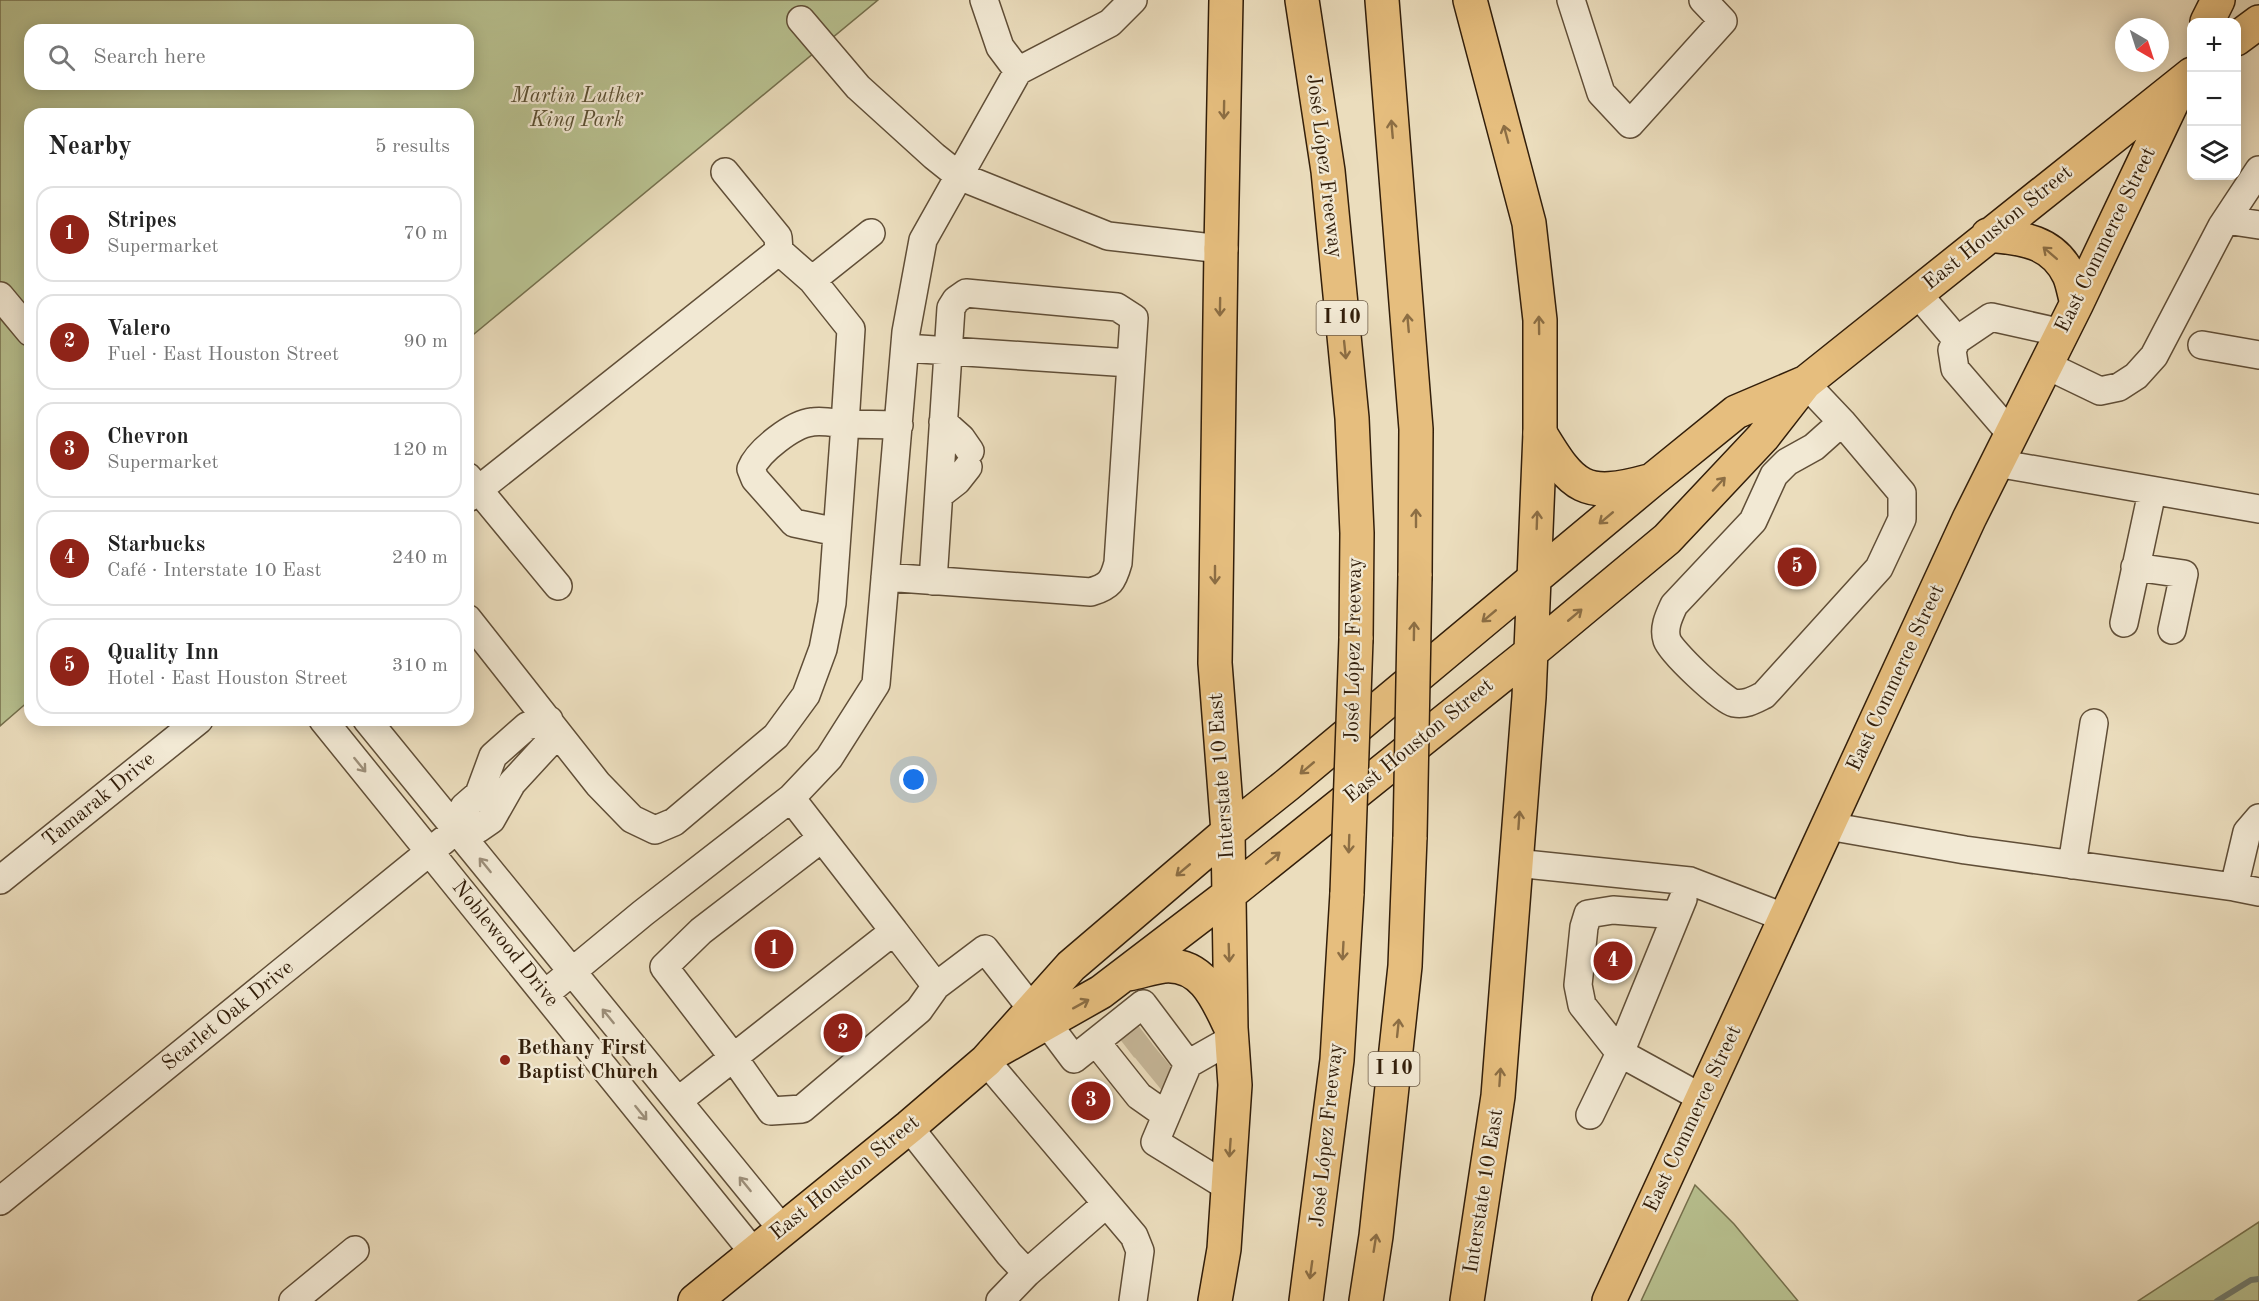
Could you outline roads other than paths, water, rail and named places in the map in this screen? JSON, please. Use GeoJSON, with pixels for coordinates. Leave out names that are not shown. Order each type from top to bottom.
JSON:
{"type":"FeatureCollection","features":[{"type":"Feature","properties":{"kind":"main road","name":"Interstate 10 East"},"geometry":{"type":"LineString","coordinates":[[1215,1301],[1224,1249],[1235,1085],[1231,1033],[1228,832],[1215,663],[1226,0]]}},
{"type":"Feature","properties":{"kind":"main road","name":"José López Freeway"},"geometry":{"type":"LineString","coordinates":[[1302,0],[1328,171],[1352,418],[1357,533],[1356,639],[1347,893],[1337,1060],[1306,1301]]}},
{"type":"Feature","properties":{"kind":"main road","name":"I 10"},"geometry":{"type":"LineString","coordinates":[[1366,1301],[1376,1236],[1405,966],[1415,576],[1416,429],[1382,0]]}},
{"type":"Feature","properties":{"kind":"main road","name":"Interstate 10 East"},"geometry":{"type":"LineString","coordinates":[[1470,0],[1530,223],[1540,320],[1540,433],[1534,579],[1516,863],[1498,1096],[1470,1295]]}},
{"type":"Feature","properties":{"kind":"main road"},"geometry":{"type":"LineString","coordinates":[[2209,18],[2218,0]]}},
{"type":"Feature","properties":{"kind":"main road"},"geometry":{"type":"LineString","coordinates":[[2241,35],[2259,22]]}},
{"type":"Feature","properties":{"kind":"main road","name":"East Houston Street"},"geometry":{"type":"LineString","coordinates":[[695,1301],[909,1127],[1040,1016],[1101,992],[1228,895],[1530,653],[1667,539],[1763,437],[1805,383],[2187,73]]}},
{"type":"Feature","properties":{"kind":"main road","name":"East Commerce Street"},"geometry":{"type":"LineString","coordinates":[[1609,1301],[1964,529],[2077,303],[2187,74]]}},
{"type":"Feature","properties":{"kind":"main road"},"geometry":{"type":"LineString","coordinates":[[1989,235],[2041,244],[2057,258],[2069,276],[2077,303]]}},
{"type":"Feature","properties":{"kind":"main road","name":"East Houston Street"},"geometry":{"type":"LineString","coordinates":[[1040,1016],[1071,966],[1228,832],[1651,480],[1736,412],[1805,383]]}},
{"type":"Feature","properties":{"kind":"main road"},"geometry":{"type":"LineString","coordinates":[[1540,433],[1566,474],[1581,484],[1601,489],[1619,489],[1651,480]]}},
{"type":"Feature","properties":{"kind":"main road"},"geometry":{"type":"LineString","coordinates":[[1117,980],[1164,966],[1185,968],[1197,974],[1216,995],[1231,1033]]}},
{"type":"Feature","properties":{"kind":"street"},"geometry":{"type":"LineString","coordinates":[[984,0],[1000,47],[1018,71]]}},
{"type":"Feature","properties":{"kind":"street"},"geometry":{"type":"LineString","coordinates":[[545,994],[791,798],[829,758],[876,684],[905,348],[922,240],[1018,71],[1110,23],[1133,0]]}},
{"type":"Feature","properties":{"kind":"street"},"geometry":{"type":"LineString","coordinates":[[1571,0],[1601,93],[1630,124],[1723,21],[1703,0]]}},
{"type":"Feature","properties":{"kind":"street"},"geometry":{"type":"LineString","coordinates":[[801,20],[858,87],[959,176],[1108,236],[1221,249]]}},
{"type":"Feature","properties":{"kind":"street"},"geometry":{"type":"LineString","coordinates":[[2046,365],[2100,391],[2119,387],[2136,376],[2154,356],[2226,220],[2259,170]]}},
{"type":"Feature","properties":{"kind":"street"},"geometry":{"type":"LineString","coordinates":[[474,626],[598,784],[632,819],[655,830],[674,822],[776,736],[806,695],[823,649],[832,603],[850,329],[812,280],[779,251],[778,237],[725,172]]}},
{"type":"Feature","properties":{"kind":"street"},"geometry":{"type":"LineString","coordinates":[[2226,220],[2259,225]]}},
{"type":"Feature","properties":{"kind":"street"},"geometry":{"type":"LineString","coordinates":[[812,280],[871,233]]}},
{"type":"Feature","properties":{"kind":"street"},"geometry":{"type":"LineString","coordinates":[[474,486],[779,251]]}},
{"type":"Feature","properties":{"kind":"street"},"geometry":{"type":"LineString","coordinates":[[885,577],[933,581],[1092,592],[1114,579],[1118,563],[1134,318],[1117,307],[966,293],[956,300],[951,308],[933,581]]}},
{"type":"Feature","properties":{"kind":"street"},"geometry":{"type":"LineString","coordinates":[[1917,293],[1957,340]]}},
{"type":"Feature","properties":{"kind":"street"},"geometry":{"type":"LineString","coordinates":[[0,296],[24,325]]}},
{"type":"Feature","properties":{"kind":"street"},"geometry":{"type":"LineString","coordinates":[[2011,434],[1954,369],[1953,350],[1957,340],[1991,316],[2062,333]]}},
{"type":"Feature","properties":{"kind":"street"},"geometry":{"type":"LineString","coordinates":[[2202,345],[2259,355]]}},
{"type":"Feature","properties":{"kind":"street"},"geometry":{"type":"LineString","coordinates":[[905,348],[1130,363]]}},
{"type":"Feature","properties":{"kind":"street"},"geometry":{"type":"LineString","coordinates":[[1805,383],[1842,422],[1858,439],[1902,494],[1902,519],[1879,568],[1764,695],[1746,704],[1731,702],[1690,669],[1667,641],[1666,622],[1674,605],[1753,521],[1774,475],[1787,462],[1814,447],[1842,422]]}},
{"type":"Feature","properties":{"kind":"street"},"geometry":{"type":"LineString","coordinates":[[837,532],[794,523],[755,479],[751,469],[755,459],[785,434],[811,422],[899,425]]}},
{"type":"Feature","properties":{"kind":"street"},"geometry":{"type":"LineString","coordinates":[[939,495],[957,481],[969,459],[961,438],[944,422]]}},
{"type":"Feature","properties":{"kind":"street"},"geometry":{"type":"LineString","coordinates":[[1996,464],[2259,509]]}},
{"type":"Feature","properties":{"kind":"street"},"geometry":{"type":"LineString","coordinates":[[474,490],[558,586]]}},
{"type":"Feature","properties":{"kind":"street"},"geometry":{"type":"LineString","coordinates":[[2124,623],[2152,492]]}},
{"type":"Feature","properties":{"kind":"street"},"geometry":{"type":"LineString","coordinates":[[2135,567],[2184,574],[2172,630]]}},
{"type":"Feature","properties":{"kind":"street"},"geometry":{"type":"LineString","coordinates":[[456,830],[478,829],[491,820],[512,783],[548,744],[549,720]]}},
{"type":"Feature","properties":{"kind":"street"},"geometry":{"type":"LineString","coordinates":[[2072,865],[2094,723]]}},
{"type":"Feature","properties":{"kind":"street","name":"Tamarak Drive"},"geometry":{"type":"LineString","coordinates":[[0,880],[192,726]]}},
{"type":"Feature","properties":{"kind":"street","name":"Noblewood Drive"},"geometry":{"type":"LineString","coordinates":[[328,726],[754,1253]]}},
{"type":"Feature","properties":{"kind":"street","name":"Noblewood Drive"},"geometry":{"type":"LineString","coordinates":[[372,726],[782,1229]]}},
{"type":"Feature","properties":{"kind":"street"},"geometry":{"type":"LineString","coordinates":[[791,798],[936,986]]}},
{"type":"Feature","properties":{"kind":"street"},"geometry":{"type":"LineString","coordinates":[[1828,825],[1965,850],[2246,889],[2247,832],[2259,818]]}},
{"type":"Feature","properties":{"kind":"street","name":"Scarlet Oak Drive"},"geometry":{"type":"LineString","coordinates":[[0,1202],[456,830]]}},
{"type":"Feature","properties":{"kind":"street"},"geometry":{"type":"LineString","coordinates":[[822,838],[701,931],[664,967],[771,1111],[802,1109],[919,1010],[936,986],[986,949],[1074,1059],[1142,1050],[1231,1033]]}},
{"type":"Feature","properties":{"kind":"street"},"geometry":{"type":"LineString","coordinates":[[1516,863],[1690,881],[1786,918]]}},
{"type":"Feature","properties":{"kind":"street"},"geometry":{"type":"LineString","coordinates":[[1590,1115],[1620,1053],[1690,881]]}},
{"type":"Feature","properties":{"kind":"street"},"geometry":{"type":"LineString","coordinates":[[1676,915],[1613,910],[1588,914],[1584,927],[1578,985],[1582,1005],[1620,1053],[1702,1098]]}},
{"type":"Feature","properties":{"kind":"street"},"geometry":{"type":"LineString","coordinates":[[678,1101],[894,931]]}},
{"type":"Feature","properties":{"kind":"street"},"geometry":{"type":"LineString","coordinates":[[1117,980],[1166,1115],[1155,1142],[1228,1187]]}},
{"type":"Feature","properties":{"kind":"street"},"geometry":{"type":"LineString","coordinates":[[1142,1050],[1166,1115]]}},
{"type":"Feature","properties":{"kind":"street"},"geometry":{"type":"LineString","coordinates":[[614,1079],[641,1057]]}},
{"type":"Feature","properties":{"kind":"street"},"geometry":{"type":"LineString","coordinates":[[989,1057],[1134,1236],[1140,1251],[1133,1301]]}},
{"type":"Feature","properties":{"kind":"street"},"geometry":{"type":"LineString","coordinates":[[909,1127],[1009,1254],[1027,1273]]}},
{"type":"Feature","properties":{"kind":"street"},"geometry":{"type":"LineString","coordinates":[[1000,1301],[1027,1273],[1106,1204]]}},
{"type":"Feature","properties":{"kind":"street"},"geometry":{"type":"LineString","coordinates":[[293,1301],[356,1250]]}},
{"type":"Feature","properties":{"kind":"waterway"},"geometry":{"type":"LineString","coordinates":[[2217,1301],[2251,1280],[2259,1279]]}},
{"type":"Feature","properties":{"kind":"tunnel"},"geometry":{"type":"LineString","coordinates":[[1126,1047],[1144,1033]]}},
{"type":"Feature","properties":{"kind":"tunnel"},"geometry":{"type":"LineString","coordinates":[[1141,1065],[1158,1051]]}},
{"type":"Feature","properties":{"kind":"tunnel"},"geometry":{"type":"LineString","coordinates":[[1155,1082],[1172,1068]]}},
{"type":"Feature","properties":{"kind":"place","name":"Quality Inn"},"geometry":{"type":"Point","coordinates":[1797,567]}},
{"type":"Feature","properties":{"kind":"place","name":"Stripes"},"geometry":{"type":"Point","coordinates":[774,949]}},
{"type":"Feature","properties":{"kind":"place","name":"Starbucks"},"geometry":{"type":"Point","coordinates":[1613,961]}},
{"type":"Feature","properties":{"kind":"place","name":"Valero"},"geometry":{"type":"Point","coordinates":[843,1033]}},
{"type":"Feature","properties":{"kind":"place","name":"Bethany First Baptist Church"},"geometry":{"type":"Point","coordinates":[505,1060]}},
{"type":"Feature","properties":{"kind":"place","name":"Chevron"},"geometry":{"type":"Point","coordinates":[1091,1101]}},
{"type":"Feature","properties":{"kind":"park label","name":"Martin Luther King Park"},"geometry":{"type":"Point","coordinates":[577,108]}}]}
